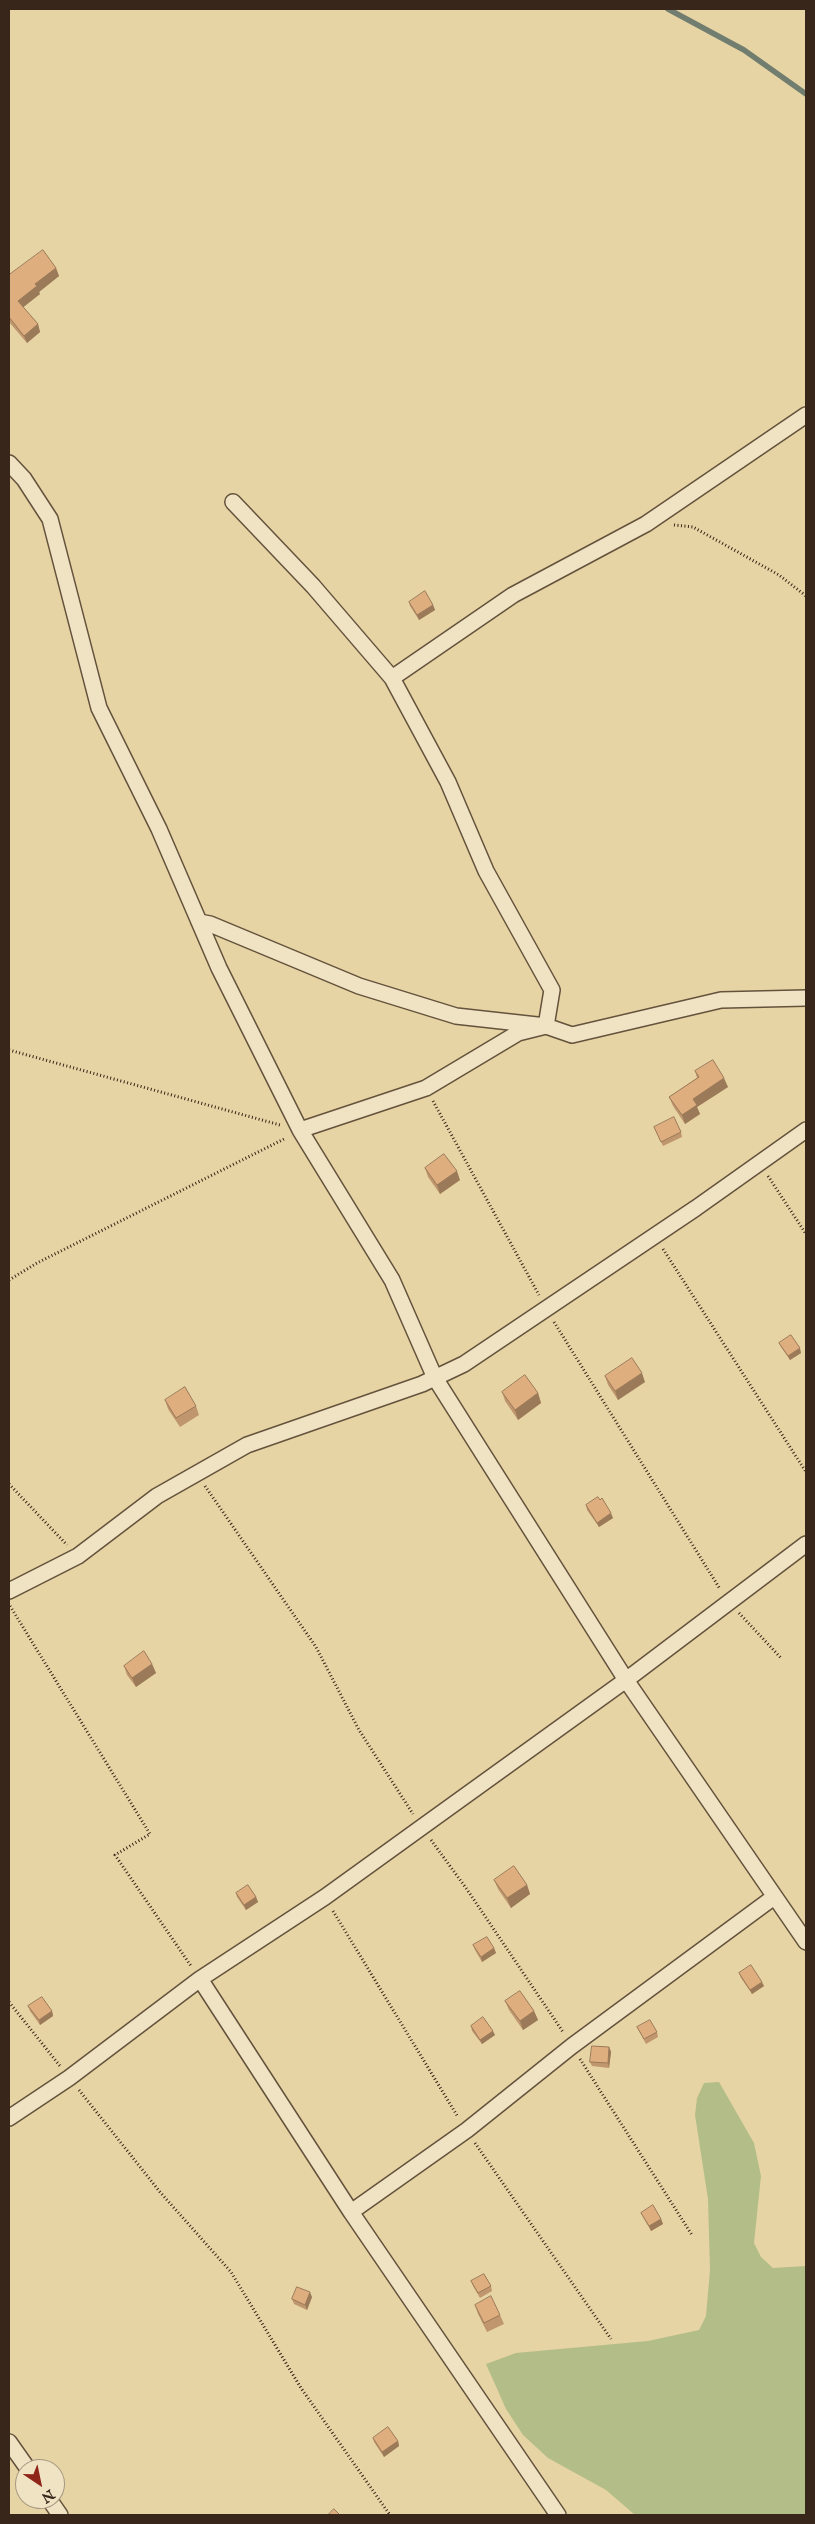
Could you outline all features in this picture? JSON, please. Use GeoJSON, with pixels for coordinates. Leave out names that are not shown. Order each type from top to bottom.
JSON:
{"type":"FeatureCollection","features":[{"type":"Feature","properties":{"kind":"street"},"geometry":{"type":"LineString","coordinates":[[392,678],[513,595],[646,524],[806,415]]}},
{"type":"Feature","properties":{"kind":"street"},"geometry":{"type":"LineString","coordinates":[[9,463],[24,479],[50,519],[99,708],[159,829],[219,968],[300,1130],[392,1280],[435,1378],[626,1680],[806,1942]]}},
{"type":"Feature","properties":{"kind":"street"},"geometry":{"type":"LineString","coordinates":[[233,502],[313,586],[392,678],[448,782],[486,872],[552,990],[546,1026]]}},
{"type":"Feature","properties":{"kind":"street"},"geometry":{"type":"LineString","coordinates":[[199,922],[210,924],[359,986],[456,1016],[546,1026],[572,1035],[722,1000],[806,998]]}},
{"type":"Feature","properties":{"kind":"street"},"geometry":{"type":"LineString","coordinates":[[300,1130],[426,1088],[518,1033],[546,1026]]}},
{"type":"Feature","properties":{"kind":"street"},"geometry":{"type":"LineString","coordinates":[[9,1591],[78,1556],[157,1496],[247,1445],[435,1378],[464,1364],[655,1236],[806,1130]]}},
{"type":"Feature","properties":{"kind":"street"},"geometry":{"type":"LineString","coordinates":[[9,2118],[70,2078],[200,1979],[325,1897],[422,1828],[626,1680],[806,1544]]}},
{"type":"Feature","properties":{"kind":"street"},"geometry":{"type":"LineString","coordinates":[[351,2212],[466,2130],[572,2046],[774,1897]]}},
{"type":"Feature","properties":{"kind":"street"},"geometry":{"type":"LineString","coordinates":[[200,1979],[351,2212],[558,2515]]}},
{"type":"Feature","properties":{"kind":"path"},"geometry":{"type":"LineString","coordinates":[[646,524],[693,527],[779,575],[806,596]]}},
{"type":"Feature","properties":{"kind":"path"},"geometry":{"type":"LineString","coordinates":[[9,1050],[300,1130]]}},
{"type":"Feature","properties":{"kind":"path"},"geometry":{"type":"LineString","coordinates":[[426,1088],[546,1309],[727,1602],[781,1658]]}},
{"type":"Feature","properties":{"kind":"path"},"geometry":{"type":"LineString","coordinates":[[9,1280],[37,1263],[300,1130]]}},
{"type":"Feature","properties":{"kind":"path"},"geometry":{"type":"LineString","coordinates":[[760,1163],[806,1234]]}},
{"type":"Feature","properties":{"kind":"path"},"geometry":{"type":"LineString","coordinates":[[655,1236],[806,1472]]}},
{"type":"Feature","properties":{"kind":"path"},"geometry":{"type":"LineString","coordinates":[[196,1474],[316,1647],[359,1730],[422,1828],[466,1888],[572,2046],[692,2235]]}},
{"type":"Feature","properties":{"kind":"path"},"geometry":{"type":"LineString","coordinates":[[9,1484],[78,1556]]}},
{"type":"Feature","properties":{"kind":"path"},"geometry":{"type":"LineString","coordinates":[[9,1603],[150,1834],[115,1854],[200,1979]]}},
{"type":"Feature","properties":{"kind":"path"},"geometry":{"type":"LineString","coordinates":[[9,2002],[160,2192],[231,2272],[301,2388],[390,2515]]}},
{"type":"Feature","properties":{"kind":"green space"},"geometry":{"type":"Polygon","coordinates":[[[719,2082],[754,2143],[761,2176],[754,2243],[761,2257],[773,2268],[806,2266],[806,2515],[635,2515],[606,2490],[548,2458],[523,2435],[506,2409],[486,2364],[516,2353],[648,2341],[699,2330],[706,2316],[710,2270],[708,2199],[695,2115],[697,2098],[704,2083],[719,2082]]]}},
{"type":"Feature","properties":{"kind":"building"},"geometry":{"type":"Polygon","coordinates":[[[43,250],[56,268],[35,284],[37,286],[18,301],[38,324],[24,336],[9,317],[9,275],[43,250]]]}},
{"type":"Feature","properties":{"kind":"building"},"geometry":{"type":"Polygon","coordinates":[[[425,591],[433,605],[417,615],[409,602],[425,591]]]}},
{"type":"Feature","properties":{"kind":"building"},"geometry":{"type":"Polygon","coordinates":[[[713,1060],[724,1078],[693,1099],[697,1105],[682,1115],[669,1097],[699,1077],[695,1071],[713,1060]]]}},
{"type":"Feature","properties":{"kind":"building"},"geometry":{"type":"Polygon","coordinates":[[[674,1117],[681,1132],[661,1142],[654,1127],[674,1117]]]}},
{"type":"Feature","properties":{"kind":"building"},"geometry":{"type":"Polygon","coordinates":[[[444,1154],[457,1171],[437,1185],[425,1168],[444,1154]]]}},
{"type":"Feature","properties":{"kind":"building"},"geometry":{"type":"Polygon","coordinates":[[[791,1335],[800,1348],[788,1356],[779,1343],[791,1335]]]}},
{"type":"Feature","properties":{"kind":"building"},"geometry":{"type":"Polygon","coordinates":[[[632,1358],[642,1373],[615,1391],[605,1376],[632,1358]]]}},
{"type":"Feature","properties":{"kind":"building"},"geometry":{"type":"Polygon","coordinates":[[[525,1375],[538,1393],[515,1410],[502,1392],[525,1375]]]}},
{"type":"Feature","properties":{"kind":"building"},"geometry":{"type":"Polygon","coordinates":[[[185,1387],[196,1406],[176,1418],[165,1400],[185,1387]]]}},
{"type":"Feature","properties":{"kind":"building"},"geometry":{"type":"Polygon","coordinates":[[[598,1497],[600,1500],[602,1498],[611,1513],[597,1523],[586,1505],[598,1497]]]}},
{"type":"Feature","properties":{"kind":"building"},"geometry":{"type":"Polygon","coordinates":[[[144,1651],[152,1664],[132,1678],[124,1666],[144,1651]]]}},
{"type":"Feature","properties":{"kind":"building"},"geometry":{"type":"Polygon","coordinates":[[[514,1866],[527,1885],[507,1898],[494,1880],[514,1866]]]}},
{"type":"Feature","properties":{"kind":"building"},"geometry":{"type":"Polygon","coordinates":[[[248,1885],[256,1897],[244,1905],[236,1893],[248,1885]]]}},
{"type":"Feature","properties":{"kind":"building"},"geometry":{"type":"Polygon","coordinates":[[[487,1937],[494,1948],[481,1957],[473,1945],[487,1937]]]}},
{"type":"Feature","properties":{"kind":"building"},"geometry":{"type":"Polygon","coordinates":[[[751,1965],[762,1982],[750,1990],[739,1973],[751,1965]]]}},
{"type":"Feature","properties":{"kind":"building"},"geometry":{"type":"Polygon","coordinates":[[[520,1991],[534,2011],[520,2021],[505,2001],[520,1991]]]}},
{"type":"Feature","properties":{"kind":"building"},"geometry":{"type":"Polygon","coordinates":[[[42,1997],[52,2011],[39,2020],[28,2006],[42,1997]]]}},
{"type":"Feature","properties":{"kind":"building"},"geometry":{"type":"Polygon","coordinates":[[[483,2017],[493,2031],[480,2040],[471,2026],[483,2017]]]}},
{"type":"Feature","properties":{"kind":"building"},"geometry":{"type":"Polygon","coordinates":[[[650,2020],[657,2032],[644,2039],[637,2027],[650,2020]]]}},
{"type":"Feature","properties":{"kind":"building"},"geometry":{"type":"Polygon","coordinates":[[[592,2046],[609,2047],[608,2063],[590,2062],[592,2046]]]}},
{"type":"Feature","properties":{"kind":"building"},"geometry":{"type":"Polygon","coordinates":[[[653,2205],[661,2219],[649,2226],[641,2213],[653,2205]]]}},
{"type":"Feature","properties":{"kind":"building"},"geometry":{"type":"Polygon","coordinates":[[[484,2274],[491,2286],[478,2293],[471,2281],[484,2274]]]}},
{"type":"Feature","properties":{"kind":"building"},"geometry":{"type":"Polygon","coordinates":[[[297,2287],[310,2292],[305,2305],[292,2299],[297,2287]]]}},
{"type":"Feature","properties":{"kind":"building"},"geometry":{"type":"Polygon","coordinates":[[[491,2296],[500,2315],[484,2323],[475,2305],[491,2296]]]}},
{"type":"Feature","properties":{"kind":"building"},"geometry":{"type":"Polygon","coordinates":[[[388,2427],[398,2441],[382,2452],[373,2438],[388,2427]]]}},
{"type":"Feature","properties":{"kind":"building"},"geometry":{"type":"Polygon","coordinates":[[[334,2509],[340,2515],[328,2515],[334,2509]]]}},
{"type":"Feature","properties":{"kind":"waterway"},"geometry":{"type":"LineString","coordinates":[[668,9],[744,50],[806,94]]}}]}
